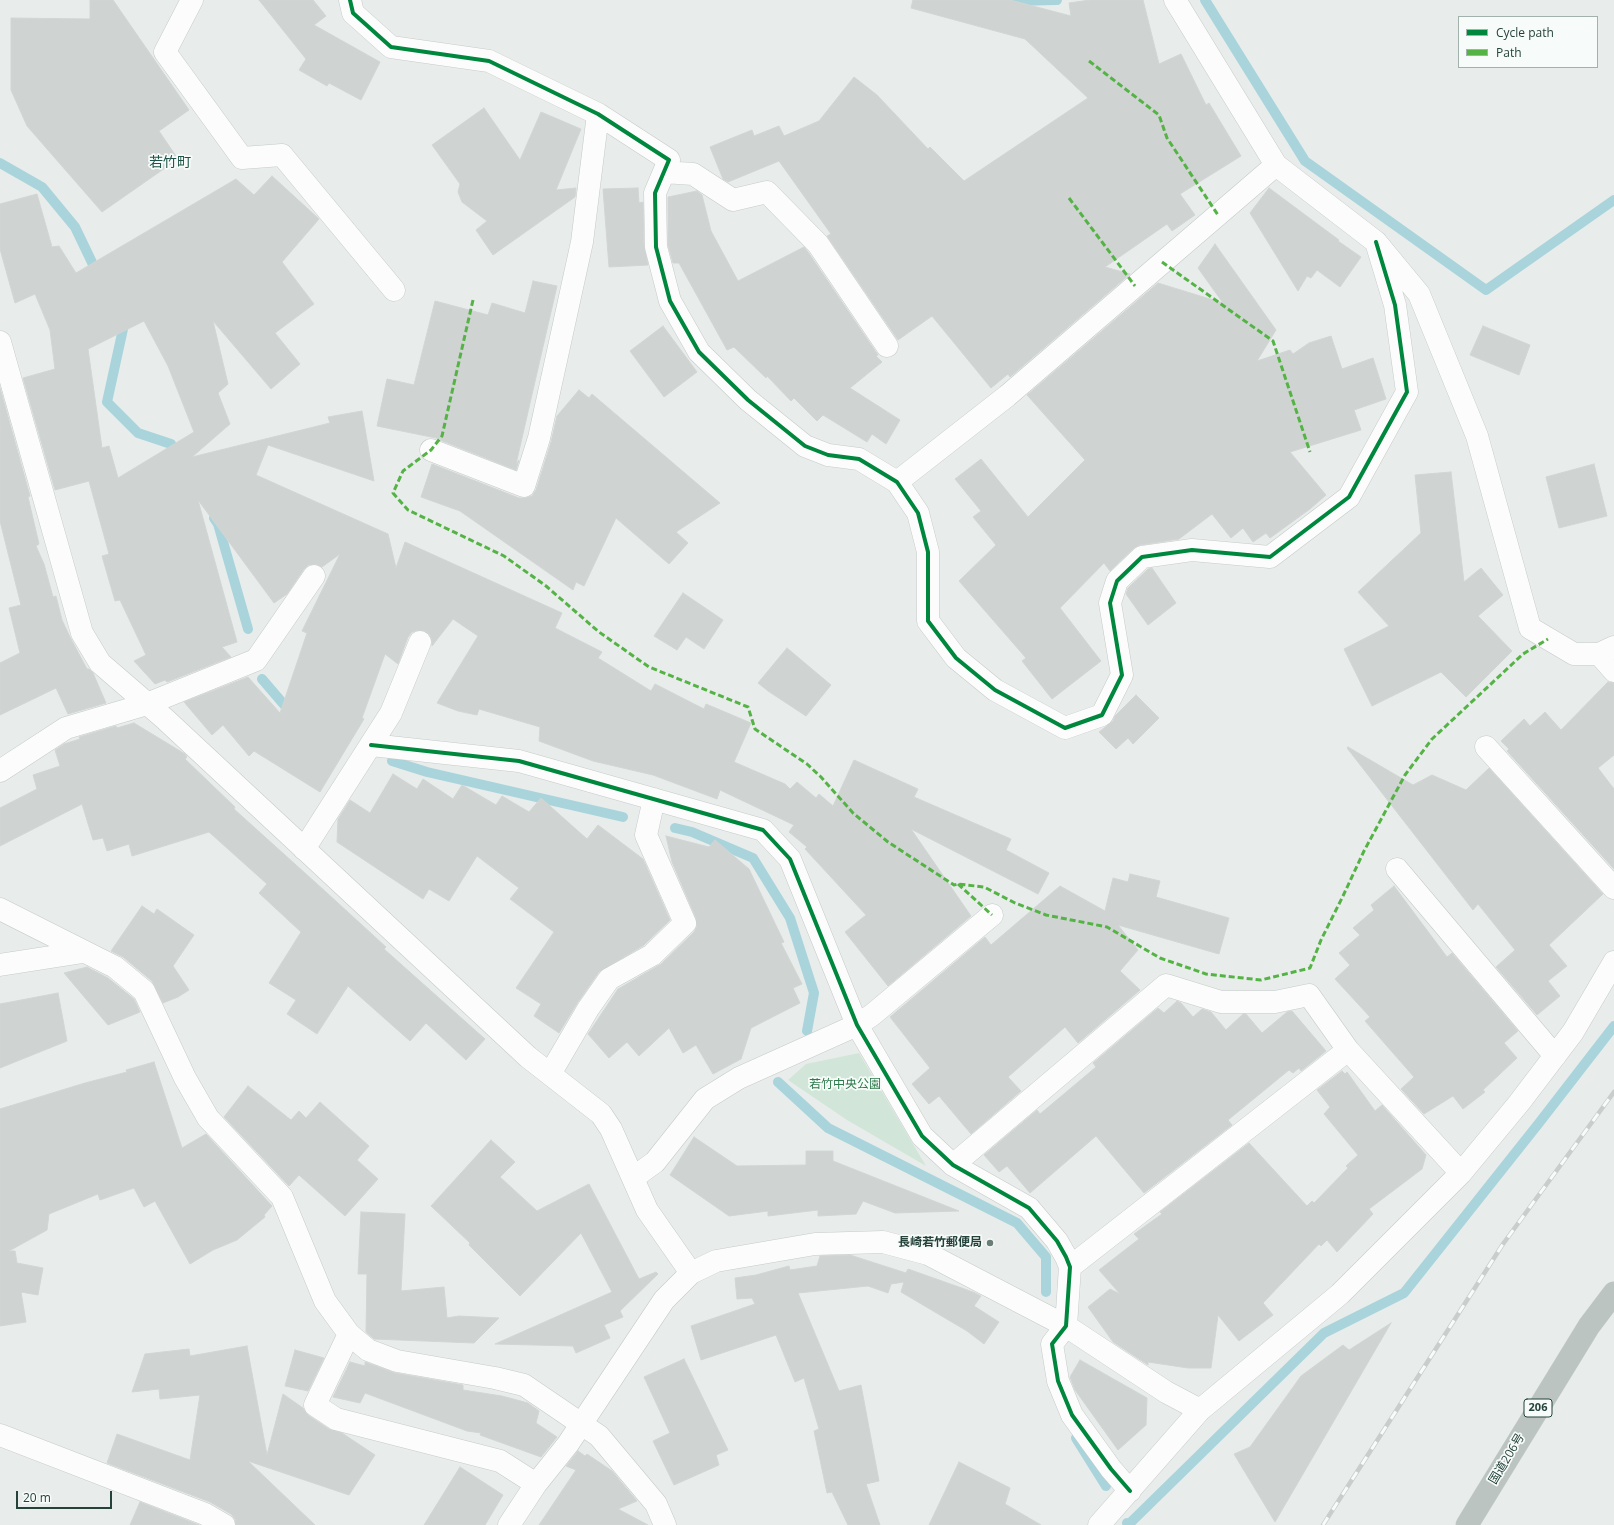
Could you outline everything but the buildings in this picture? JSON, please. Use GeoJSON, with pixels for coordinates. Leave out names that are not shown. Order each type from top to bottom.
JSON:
{"type":"FeatureCollection","features":[{"type":"Feature","properties":{"kind":"highway","name":"国道206号"},"geometry":{"type":"LineString","coordinates":[[1467,1525],[1589,1326],[1614,1293]]}},
{"type":"Feature","properties":{"kind":"street"},"geometry":{"type":"LineString","coordinates":[[192,0],[165,52],[242,158],[282,155],[394,290]]}},
{"type":"Feature","properties":{"kind":"street"},"geometry":{"type":"LineString","coordinates":[[350,0],[353,13],[391,47],[489,61],[598,114],[669,160],[655,192],[656,247],[670,301],[699,352],[748,400],[805,446],[828,455],[859,459],[897,482],[918,513],[928,552],[928,621],[956,658],[995,690],[1065,728],[1102,714],[1122,675],[1110,604],[1117,581],[1142,557],[1192,550],[1270,556],[1349,497],[1407,392],[1395,305],[1376,242]]}},
{"type":"Feature","properties":{"kind":"street"},"geometry":{"type":"LineString","coordinates":[[1175,0],[1276,165],[1376,242],[1419,294],[1477,436],[1530,628],[1574,654],[1606,651],[1614,672]]}},
{"type":"Feature","properties":{"kind":"street"},"geometry":{"type":"LineString","coordinates":[[431,450],[524,486],[540,438],[582,242],[598,114]]}},
{"type":"Feature","properties":{"kind":"street"},"geometry":{"type":"LineString","coordinates":[[897,482],[1007,396],[1276,165]]}},
{"type":"Feature","properties":{"kind":"street"},"geometry":{"type":"LineString","coordinates":[[664,172],[693,174],[733,200],[767,192],[818,244],[887,346]]}},
{"type":"Feature","properties":{"kind":"street"},"geometry":{"type":"LineString","coordinates":[[0,342],[82,633],[100,663],[165,718],[522,1052],[600,1114],[611,1129],[647,1210],[691,1273]]}},
{"type":"Feature","properties":{"kind":"street"},"geometry":{"type":"LineString","coordinates":[[0,771],[66,728],[147,704],[256,660],[314,576]]}},
{"type":"Feature","properties":{"kind":"street"},"geometry":{"type":"LineString","coordinates":[[304,849],[391,713],[420,642]]}},
{"type":"Feature","properties":{"kind":"street"},"geometry":{"type":"LineString","coordinates":[[371,745],[519,761],[763,830],[790,859],[857,1025],[922,1136],[953,1165],[1029,1208],[1057,1241],[1070,1267],[1066,1326],[1052,1344],[1058,1381],[1072,1415],[1111,1469],[1130,1490]]}},
{"type":"Feature","properties":{"kind":"street"},"geometry":{"type":"LineString","coordinates":[[1486,747],[1614,888]]}},
{"type":"Feature","properties":{"kind":"street"},"geometry":{"type":"LineString","coordinates":[[550,1074],[588,1010],[609,979],[652,955],[685,923],[646,835],[654,799]]}},
{"type":"Feature","properties":{"kind":"street"},"geometry":{"type":"LineString","coordinates":[[1396,869],[1555,1056]]}},
{"type":"Feature","properties":{"kind":"street"},"geometry":{"type":"LineString","coordinates":[[0,909],[115,967],[144,991],[185,1078],[208,1118],[282,1197],[325,1302],[349,1334],[368,1350],[396,1361],[495,1378],[524,1385],[599,1436],[656,1504],[665,1525]]}},
{"type":"Feature","properties":{"kind":"street"},"geometry":{"type":"LineString","coordinates":[[633,1178],[655,1162],[705,1099],[739,1078],[857,1025],[872,1015],[992,915]]}},
{"type":"Feature","properties":{"kind":"street"},"geometry":{"type":"LineString","coordinates":[[0,966],[83,952]]}},
{"type":"Feature","properties":{"kind":"street"},"geometry":{"type":"LineString","coordinates":[[1100,1525],[1200,1410],[1340,1294],[1461,1173],[1519,1103],[1573,1032],[1614,962]]}},
{"type":"Feature","properties":{"kind":"street"},"geometry":{"type":"LineString","coordinates":[[953,1165],[1166,985],[1221,1002],[1275,1002],[1309,995],[1348,1050],[1461,1173]]}},
{"type":"Feature","properties":{"kind":"street"},"geometry":{"type":"LineString","coordinates":[[1070,1267],[1348,1050]]}},
{"type":"Feature","properties":{"kind":"street"},"geometry":{"type":"LineString","coordinates":[[509,1525],[536,1484],[568,1444],[664,1300],[691,1273],[716,1261],[815,1244],[883,1242],[928,1254],[1066,1326],[1166,1392],[1200,1410]]}},
{"type":"Feature","properties":{"kind":"street"},"geometry":{"type":"LineString","coordinates":[[349,1334],[315,1405],[336,1419],[500,1461],[536,1484]]}},
{"type":"Feature","properties":{"kind":"street"},"geometry":{"type":"LineString","coordinates":[[0,1435],[205,1514],[224,1525]]}},
{"type":"Feature","properties":{"kind":"green space","name":"若竹中央公園"},"geometry":{"type":"Polygon","coordinates":[[[859,1053],[926,1166],[847,1120],[788,1080],[806,1064],[859,1053]]]}},
{"type":"Feature","properties":{"kind":"waterway"},"geometry":{"type":"LineString","coordinates":[[1008,0],[1057,0]]}},
{"type":"Feature","properties":{"kind":"waterway"},"geometry":{"type":"LineString","coordinates":[[1205,0],[1305,161],[1486,290],[1614,200]]}},
{"type":"Feature","properties":{"kind":"waterway"},"geometry":{"type":"LineString","coordinates":[[0,163],[42,187],[75,227],[98,275]]}},
{"type":"Feature","properties":{"kind":"waterway"},"geometry":{"type":"LineString","coordinates":[[120,320],[123,329],[107,402],[138,433],[171,444],[178,456]]}},
{"type":"Feature","properties":{"kind":"waterway"},"geometry":{"type":"LineString","coordinates":[[214,518],[218,524],[248,629]]}},
{"type":"Feature","properties":{"kind":"waterway"},"geometry":{"type":"LineString","coordinates":[[262,679],[292,714]]}},
{"type":"Feature","properties":{"kind":"waterway"},"geometry":{"type":"LineString","coordinates":[[392,761],[427,772],[623,817]]}},
{"type":"Feature","properties":{"kind":"waterway"},"geometry":{"type":"LineString","coordinates":[[675,828],[692,832],[753,858],[790,918],[814,993],[807,1031]]}},
{"type":"Feature","properties":{"kind":"waterway"},"geometry":{"type":"LineString","coordinates":[[1127,1523],[1128,1525],[1324,1333],[1404,1293],[1614,1026]]}},
{"type":"Feature","properties":{"kind":"waterway"},"geometry":{"type":"LineString","coordinates":[[778,1082],[828,1128],[1017,1223],[1046,1257],[1046,1292]]}},
{"type":"Feature","properties":{"kind":"waterway"},"geometry":{"type":"LineString","coordinates":[[1076,1438],[1106,1486]]}},
{"type":"Feature","properties":{"kind":"railway"},"geometry":{"type":"LineString","coordinates":[[1323,1525],[1503,1244],[1614,1092]]}},
{"type":"Feature","properties":{"kind":"marked path"},"geometry":{"type":"LineString","coordinates":[[1089,61],[1159,115],[1167,138],[1218,215]]}},
{"type":"Feature","properties":{"kind":"marked path"},"geometry":{"type":"LineString","coordinates":[[1069,198],[1135,286]]}},
{"type":"Feature","properties":{"kind":"marked path"},"geometry":{"type":"LineString","coordinates":[[1162,262],[1273,341],[1310,452]]}},
{"type":"Feature","properties":{"kind":"marked path"},"geometry":{"type":"LineString","coordinates":[[473,300],[442,436],[431,450],[403,471],[393,493],[408,510],[504,556],[546,586],[599,632],[649,667],[748,707],[755,729],[807,764],[821,777],[853,813],[888,842],[954,885],[958,884],[984,887],[1015,903],[1046,915],[1107,927],[1160,958],[1206,974],[1261,980],[1310,968],[1321,940],[1364,851],[1405,775],[1432,739],[1523,654],[1548,639]]}},
{"type":"Feature","properties":{"kind":"marked path"},"geometry":{"type":"LineString","coordinates":[[958,884],[992,915]]}},
{"type":"Feature","properties":{"kind":"cycle path"},"geometry":{"type":"LineString","coordinates":[[350,0],[353,13],[391,47],[489,61],[598,114],[669,160],[655,193],[656,247],[670,301],[699,352],[748,400],[805,446],[828,455],[859,459],[897,482],[918,513],[928,552],[928,621],[956,658],[995,690],[1065,728],[1102,715],[1122,675],[1110,603],[1117,581],[1142,557],[1192,550],[1270,557],[1349,497],[1407,392],[1395,305],[1376,242]]}},
{"type":"Feature","properties":{"kind":"cycle path"},"geometry":{"type":"LineString","coordinates":[[371,745],[519,761],[763,830],[790,859],[857,1025],[922,1136],[953,1165],[1029,1208],[1057,1241],[1066,1257],[1070,1267],[1066,1326],[1052,1344],[1058,1381],[1072,1415],[1111,1469],[1130,1491]]}},
{"type":"Feature","properties":{"kind":"place","name":"長崎若竹郵便局"},"geometry":{"type":"Point","coordinates":[990,1243]}},
{"type":"Feature","properties":{"kind":"district","name":"若竹町"},"geometry":{"type":"Point","coordinates":[170,163]}}]}
